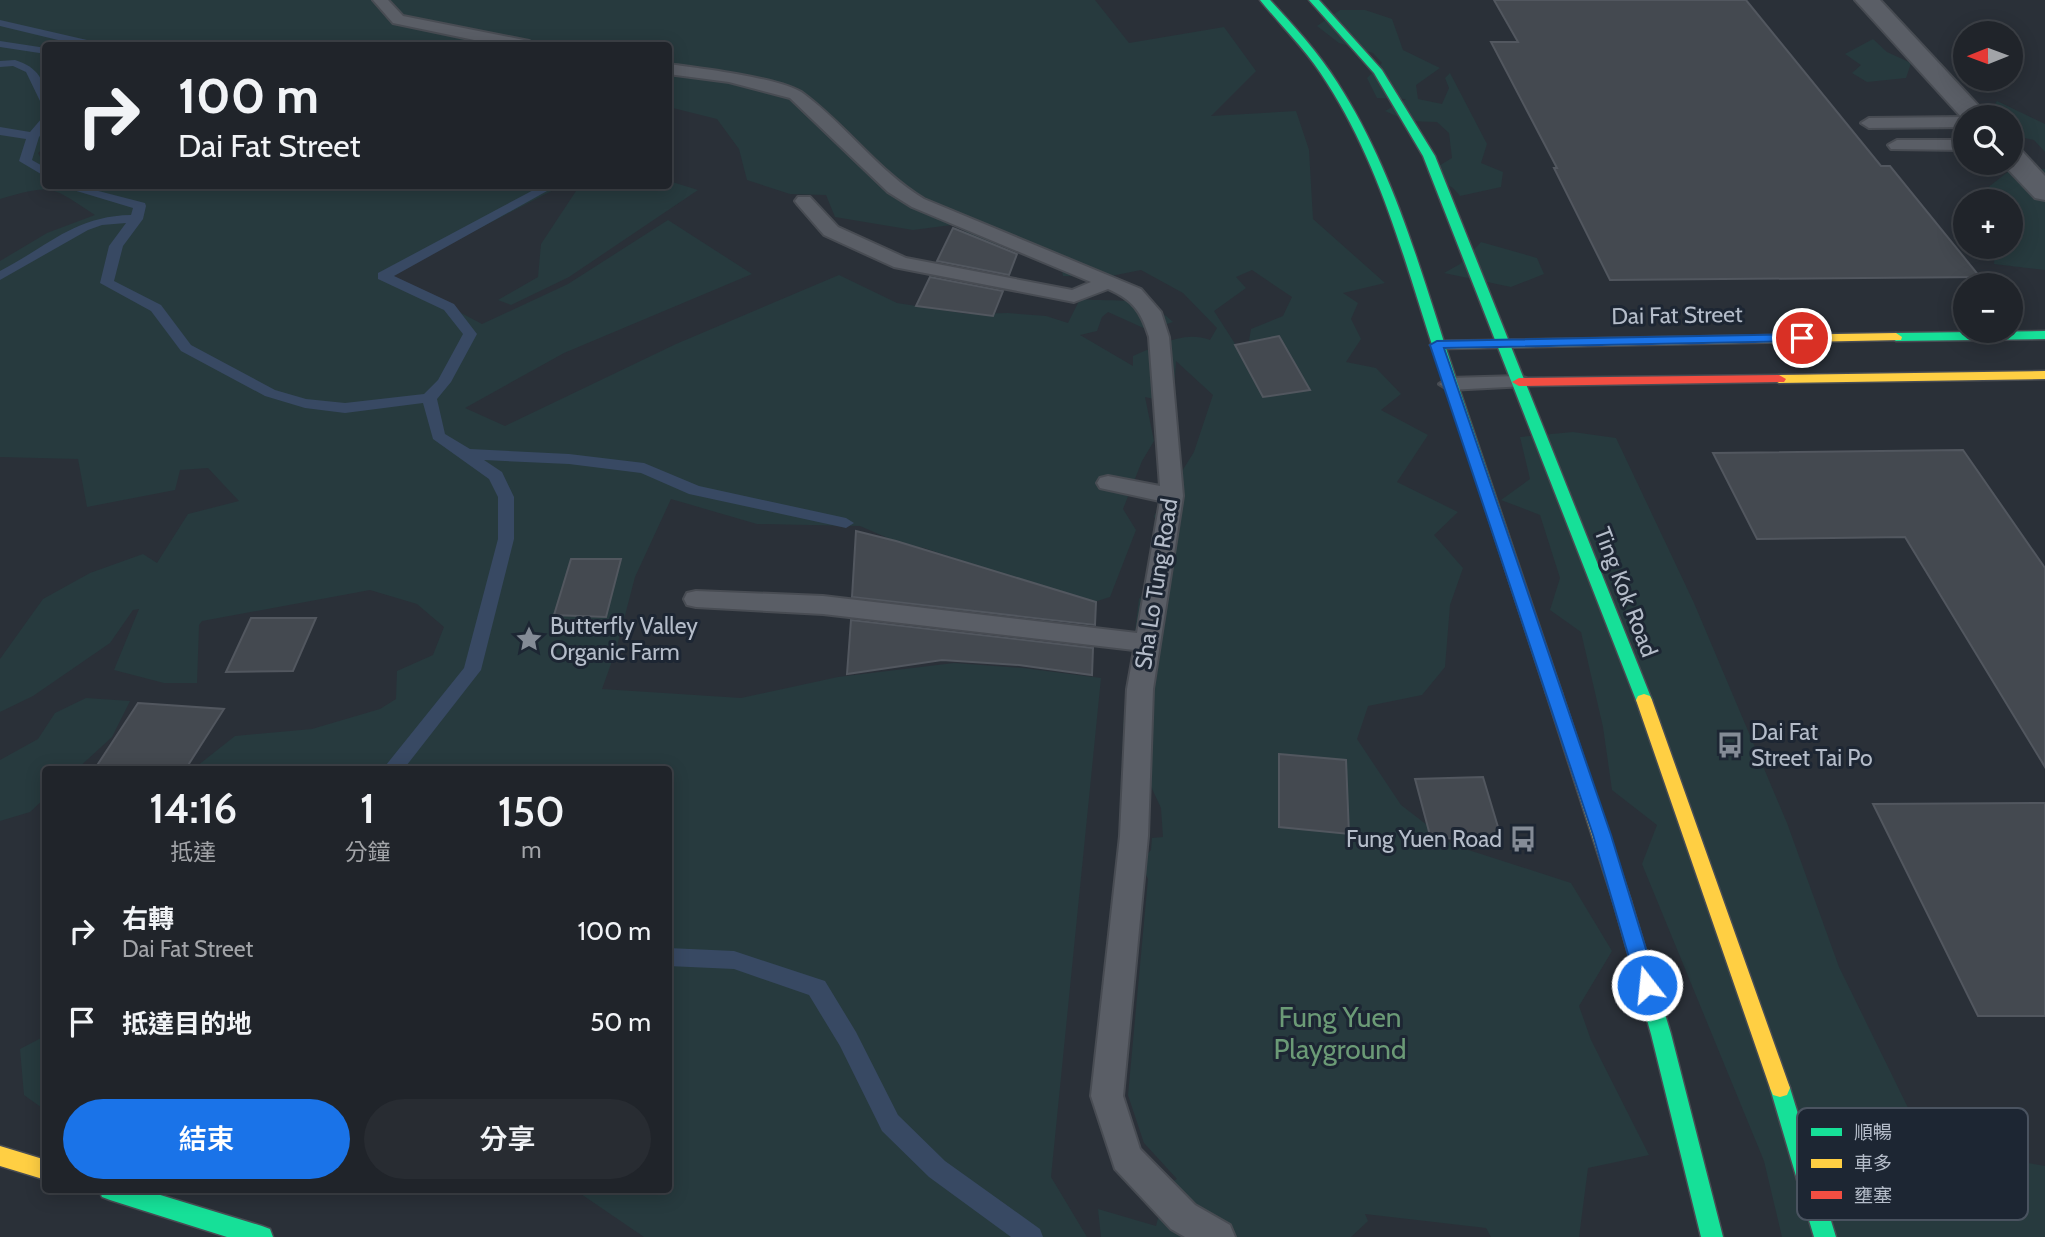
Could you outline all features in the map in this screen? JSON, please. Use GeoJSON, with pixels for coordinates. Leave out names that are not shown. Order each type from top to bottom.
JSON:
{"type":"FeatureCollection","features":[{"type":"Feature","properties":{"kind":"main road"},"geometry":{"type":"LineString","coordinates":[[1265,0],[1318,56],[1343,90],[1376,162],[1633,936],[1712,1237]]}},
{"type":"Feature","properties":{"kind":"main road","name":"Ting Kok Road"},"geometry":{"type":"LineString","coordinates":[[1314,0],[1360,46],[1406,112],[1429,156],[1661,744],[1774,1070],[1797,1145]]}},
{"type":"Feature","properties":{"kind":"main road","name":"Dai Fat Street"},"geometry":{"type":"LineString","coordinates":[[1437,345],[1502,341],[2045,335]]}},
{"type":"Feature","properties":{"kind":"main road"},"geometry":{"type":"LineString","coordinates":[[1519,382],[2045,375]]}},
{"type":"Feature","properties":{"kind":"main road"},"geometry":{"type":"LineString","coordinates":[[0,1156],[42,1169]]}},
{"type":"Feature","properties":{"kind":"main road"},"geometry":{"type":"LineString","coordinates":[[120,1193],[262,1237]]}},
{"type":"Feature","properties":{"kind":"main road","name":"Ting Kok Road"},"geometry":{"type":"LineString","coordinates":[[1820,1220],[1825,1237]]}},
{"type":"Feature","properties":{"kind":"street"},"geometry":{"type":"LineString","coordinates":[[1867,0],[1965,105]]}},
{"type":"Feature","properties":{"kind":"street"},"geometry":{"type":"LineString","coordinates":[[2023,169],[2045,192]]}},
{"type":"Feature","properties":{"kind":"lane"},"geometry":{"type":"LineString","coordinates":[[380,0],[398,20],[508,42]]}},
{"type":"Feature","properties":{"kind":"lane","name":"Sha Lo Tung Road"},"geometry":{"type":"LineString","coordinates":[[672,70],[730,77],[796,95],[894,188],[918,203],[1134,293],[1151,312],[1158,337],[1172,496],[1140,689],[1134,836],[1107,1096],[1127,1158],[1183,1217],[1218,1237]]}},
{"type":"Feature","properties":{"kind":"lane"},"geometry":{"type":"LineString","coordinates":[[1869,122],[1953,122]]}},
{"type":"Feature","properties":{"kind":"lane"},"geometry":{"type":"LineString","coordinates":[[1897,145],[1953,145]]}},
{"type":"Feature","properties":{"kind":"lane"},"geometry":{"type":"LineString","coordinates":[[804,201],[831,231],[901,263],[1074,296],[1108,282]]}},
{"type":"Feature","properties":{"kind":"lane"},"geometry":{"type":"LineString","coordinates":[[1449,384],[1519,382]]}},
{"type":"Feature","properties":{"kind":"lane"},"geometry":{"type":"LineString","coordinates":[[1108,482],[1172,496]]}},
{"type":"Feature","properties":{"kind":"lane"},"geometry":{"type":"LineString","coordinates":[[696,599],[823,605],[1147,643]]}},
{"type":"Feature","properties":{"kind":"green space","name":"Fung Yuen Playground"},"geometry":{"type":"Polygon","coordinates":[[[0,0],[1095,0],[1129,43],[1224,27],[1256,71],[1211,116],[1296,111],[1309,150],[1313,219],[1385,283],[1343,293],[1358,303],[1351,319],[1361,339],[1346,362],[1376,368],[1401,394],[1381,410],[1428,435],[1397,482],[1458,512],[1434,535],[1463,568],[1450,605],[1445,667],[1422,695],[1368,706],[1357,739],[1401,805],[1453,845],[1571,883],[1612,951],[1579,1006],[1591,1040],[1649,1155],[1588,1168],[1579,1237],[1491,1237],[1486,1228],[1365,1214],[1368,1221],[1351,1237],[1101,1237],[1098,1209],[1156,1226],[1167,1184],[1177,1179],[1144,1143],[1128,1095],[1148,879],[1140,862],[1151,850],[1152,838],[1163,837],[1161,808],[1123,726],[1139,599],[1169,564],[1154,516],[1194,452],[1213,395],[1176,361],[1173,403],[1145,397],[1154,441],[1142,461],[1123,509],[1136,530],[1110,597],[1091,603],[924,548],[904,545],[860,526],[757,524],[671,499],[635,577],[616,650],[602,689],[741,698],[838,677],[954,663],[1101,678],[1051,1177],[1087,1237],[644,1237],[581,1194],[672,1193],[672,766],[197,766],[235,736],[312,729],[380,709],[396,699],[397,671],[433,655],[444,627],[417,604],[370,590],[202,621],[199,625],[197,683],[164,683],[114,670],[139,609],[133,610],[110,643],[33,696],[0,712],[0,659],[43,599],[90,573],[143,554],[157,563],[188,514],[239,501],[208,468],[180,470],[175,490],[87,507],[78,459],[0,457],[0,261],[47,233],[95,215],[59,193],[50,190],[30,191],[0,199],[0,0]],[[42,42],[42,150],[38,153],[42,160],[42,189],[555,189],[389,275],[482,324],[568,284],[668,220],[752,274],[564,353],[465,408],[505,426],[676,344],[839,275],[897,303],[968,314],[1046,316],[1068,323],[1080,299],[1140,303],[1162,313],[1173,322],[1148,330],[1108,312],[1102,317],[1097,331],[1080,335],[1133,366],[1133,356],[1180,338],[1200,337],[1210,340],[1217,328],[1183,293],[1141,270],[1106,277],[1063,276],[1061,266],[1018,246],[977,246],[959,224],[913,230],[835,217],[826,195],[790,194],[747,180],[739,149],[717,119],[672,108],[672,42],[42,42]],[[1252,270],[1236,277],[1246,288],[1214,311],[1239,350],[1247,353],[1251,329],[1283,316],[1292,297],[1252,270]]]}},
{"type":"Feature","properties":{"kind":"green space"},"geometry":{"type":"Polygon","coordinates":[[[1340,10],[1365,10],[1392,19],[1403,50],[1440,68],[1416,85],[1418,99],[1442,104],[1449,88],[1445,78],[1450,73],[1487,144],[1481,163],[1503,172],[1501,187],[1460,196],[1453,188],[1427,173],[1452,158],[1449,133],[1437,122],[1408,121],[1385,111],[1406,99],[1377,98],[1367,78],[1382,63],[1373,53],[1339,43],[1317,26],[1340,10]]]}},
{"type":"Feature","properties":{"kind":"green space"},"geometry":{"type":"Polygon","coordinates":[[[1873,39],[1887,52],[1911,63],[1906,78],[1867,82],[1852,73],[1861,65],[1845,54],[1873,39]]]}},
{"type":"Feature","properties":{"kind":"green space"},"geometry":{"type":"Polygon","coordinates":[[[2023,113],[2045,124],[2045,152],[2034,140],[2023,138],[2023,113]]]}},
{"type":"Feature","properties":{"kind":"green space"},"geometry":{"type":"Polygon","coordinates":[[[2045,169],[2045,270],[1994,264],[1994,259],[2023,259],[2023,189],[1986,189],[2004,175],[2023,175],[2023,170],[2045,169]]]}},
{"type":"Feature","properties":{"kind":"green space"},"geometry":{"type":"Polygon","coordinates":[[[672,182],[698,190],[569,277],[511,305],[498,300],[538,277],[541,244],[576,191],[672,189],[672,182]]]}},
{"type":"Feature","properties":{"kind":"green space"},"geometry":{"type":"Polygon","coordinates":[[[1481,242],[1537,258],[1544,274],[1511,287],[1444,273],[1460,264],[1481,242]]]}},
{"type":"Feature","properties":{"kind":"green space"},"geometry":{"type":"Polygon","coordinates":[[[1573,432],[1616,438],[1694,603],[1787,823],[1839,967],[1908,1108],[1797,1108],[1797,1220],[2028,1220],[2028,1163],[2045,1166],[2045,1237],[1782,1237],[1764,1161],[1642,864],[1657,825],[1612,790],[1603,727],[1581,632],[1550,610],[1560,578],[1540,515],[1501,500],[1530,479],[1520,437],[1573,432]]]}},
{"type":"Feature","properties":{"kind":"green space"},"geometry":{"type":"Polygon","coordinates":[[[86,698],[130,701],[112,737],[80,766],[42,766],[42,801],[30,812],[0,821],[0,760],[38,739],[55,713],[86,698]]]}},
{"type":"Feature","properties":{"kind":"green space"},"geometry":{"type":"Polygon","coordinates":[[[42,1038],[42,1108],[24,1095],[20,1049],[42,1038]]]}},
{"type":"Feature","properties":{"kind":"building"},"geometry":{"type":"Polygon","coordinates":[[[1494,0],[1746,0],[1881,166],[1890,166],[1953,244],[1953,259],[1965,259],[1977,273],[1953,273],[1953,277],[1610,280],[1554,168],[1557,168],[1491,42],[1518,42],[1494,0]]]}},
{"type":"Feature","properties":{"kind":"building"},"geometry":{"type":"Polygon","coordinates":[[[953,228],[1017,254],[1009,275],[937,261],[953,228]]]}},
{"type":"Feature","properties":{"kind":"building"},"geometry":{"type":"Polygon","coordinates":[[[930,277],[1003,291],[993,316],[916,306],[930,277]]]}},
{"type":"Feature","properties":{"kind":"building"},"geometry":{"type":"Polygon","coordinates":[[[1279,336],[1310,390],[1263,397],[1235,345],[1279,336]]]}},
{"type":"Feature","properties":{"kind":"building"},"geometry":{"type":"Polygon","coordinates":[[[1963,450],[2045,568],[2045,767],[1905,537],[1757,539],[1713,453],[1963,450]]]}},
{"type":"Feature","properties":{"kind":"building"},"geometry":{"type":"Polygon","coordinates":[[[856,531],[1096,602],[1095,625],[852,597],[856,531]]]}},
{"type":"Feature","properties":{"kind":"building"},"geometry":{"type":"Polygon","coordinates":[[[571,559],[621,559],[606,617],[554,615],[571,559]]]}},
{"type":"Feature","properties":{"kind":"building"},"geometry":{"type":"Polygon","coordinates":[[[251,618],[316,618],[293,671],[226,672],[251,618]]]}},
{"type":"Feature","properties":{"kind":"building"},"geometry":{"type":"Polygon","coordinates":[[[851,620],[1093,648],[1092,675],[1019,665],[942,660],[847,674],[851,620]]]}},
{"type":"Feature","properties":{"kind":"building"},"geometry":{"type":"Polygon","coordinates":[[[138,703],[224,709],[188,766],[97,766],[138,703]]]}},
{"type":"Feature","properties":{"kind":"building"},"geometry":{"type":"Polygon","coordinates":[[[1279,754],[1346,760],[1349,834],[1279,827],[1279,754]]]}},
{"type":"Feature","properties":{"kind":"building"},"geometry":{"type":"Polygon","coordinates":[[[1483,777],[1501,837],[1431,839],[1415,779],[1483,777]]]}},
{"type":"Feature","properties":{"kind":"building"},"geometry":{"type":"Polygon","coordinates":[[[2045,803],[2045,1016],[1978,1016],[1873,804],[2045,803]]]}},
{"type":"Feature","properties":{"kind":"waterway"},"geometry":{"type":"LineString","coordinates":[[0,23],[83,42]]}},
{"type":"Feature","properties":{"kind":"waterway"},"geometry":{"type":"LineString","coordinates":[[0,44],[42,50]]}},
{"type":"Feature","properties":{"kind":"waterway"},"geometry":{"type":"LineString","coordinates":[[0,64],[15,63],[31,70],[42,93]]}},
{"type":"Feature","properties":{"kind":"waterway"},"geometry":{"type":"LineString","coordinates":[[33,136],[42,126]]}},
{"type":"Feature","properties":{"kind":"waterway"},"geometry":{"type":"LineString","coordinates":[[0,131],[33,136]]}},
{"type":"Feature","properties":{"kind":"waterway"},"geometry":{"type":"LineString","coordinates":[[33,136],[25,161],[42,171]]}},
{"type":"Feature","properties":{"kind":"waterway"},"geometry":{"type":"LineString","coordinates":[[77,189],[140,206],[136,219]]}},
{"type":"Feature","properties":{"kind":"waterway"},"geometry":{"type":"LineString","coordinates":[[429,398],[444,382],[470,334],[449,307],[383,276],[544,189]]}},
{"type":"Feature","properties":{"kind":"waterway"},"geometry":{"type":"LineString","coordinates":[[0,276],[84,227],[106,220],[136,219]]}},
{"type":"Feature","properties":{"kind":"waterway"},"geometry":{"type":"LineString","coordinates":[[136,219],[116,246],[107,283],[156,308],[186,348],[270,393],[305,403],[345,408],[429,398]]}},
{"type":"Feature","properties":{"kind":"waterway"},"geometry":{"type":"LineString","coordinates":[[429,398],[438,436],[466,454]]}},
{"type":"Feature","properties":{"kind":"waterway"},"geometry":{"type":"LineString","coordinates":[[395,766],[472,670],[506,539],[506,497],[496,476],[466,454]]}},
{"type":"Feature","properties":{"kind":"waterway"},"geometry":{"type":"LineString","coordinates":[[466,454],[569,459],[644,468],[695,490],[846,523]]}},
{"type":"Feature","properties":{"kind":"waterway"},"geometry":{"type":"LineString","coordinates":[[672,957],[734,960],[817,988],[848,1039],[890,1123],[937,1169],[1031,1237]]}},
{"type":"Feature","properties":{"kind":"traffic: fast"},"geometry":{"type":"LineString","coordinates":[[1265,0],[1302,40],[1332,82],[1378,171],[1396,217],[1554,693]]}},
{"type":"Feature","properties":{"kind":"traffic: fast"},"geometry":{"type":"LineString","coordinates":[[1314,0],[1378,72],[1429,156],[1644,700]]}},
{"type":"Feature","properties":{"kind":"traffic: fast"},"geometry":{"type":"LineString","coordinates":[[1896,337],[2045,335]]}},
{"type":"Feature","properties":{"kind":"traffic: fast"},"geometry":{"type":"LineString","coordinates":[[1622,901],[1661,1034],[1712,1237]]}},
{"type":"Feature","properties":{"kind":"traffic: fast"},"geometry":{"type":"LineString","coordinates":[[1780,1088],[1797,1144]]}},
{"type":"Feature","properties":{"kind":"traffic: fast"},"geometry":{"type":"LineString","coordinates":[[120,1193],[262,1237]]}},
{"type":"Feature","properties":{"kind":"traffic: fast"},"geometry":{"type":"LineString","coordinates":[[1820,1220],[1825,1237]]}},
{"type":"Feature","properties":{"kind":"traffic: slow"},"geometry":{"type":"LineString","coordinates":[[1437,345],[1896,337]]}},
{"type":"Feature","properties":{"kind":"traffic: slow"},"geometry":{"type":"LineString","coordinates":[[1779,379],[2045,375]]}},
{"type":"Feature","properties":{"kind":"traffic: slow"},"geometry":{"type":"LineString","coordinates":[[1554,693],[1622,901]]}},
{"type":"Feature","properties":{"kind":"traffic: slow"},"geometry":{"type":"LineString","coordinates":[[1644,700],[1780,1088]]}},
{"type":"Feature","properties":{"kind":"traffic: slow"},"geometry":{"type":"LineString","coordinates":[[0,1156],[42,1169]]}},
{"type":"Feature","properties":{"kind":"traffic: jam"},"geometry":{"type":"LineString","coordinates":[[1519,382],[1779,379]]}},
{"type":"Feature","properties":{"kind":"place","name":"Butterfly Valley Organic Farm"},"geometry":{"type":"Point","coordinates":[529,639]}},
{"type":"Feature","properties":{"kind":"place","name":"Dai Fat Street Tai Po"},"geometry":{"type":"Point","coordinates":[1730,745]}},
{"type":"Feature","properties":{"kind":"place","name":"Fung Yuen Road"},"geometry":{"type":"Point","coordinates":[1523,839]}},
{"type":"Feature","properties":{"kind":"route"},"geometry":{"type":"LineString","coordinates":[[1647,985],[1602,835],[1437,345],[1502,341],[1802,338]]}}]}
